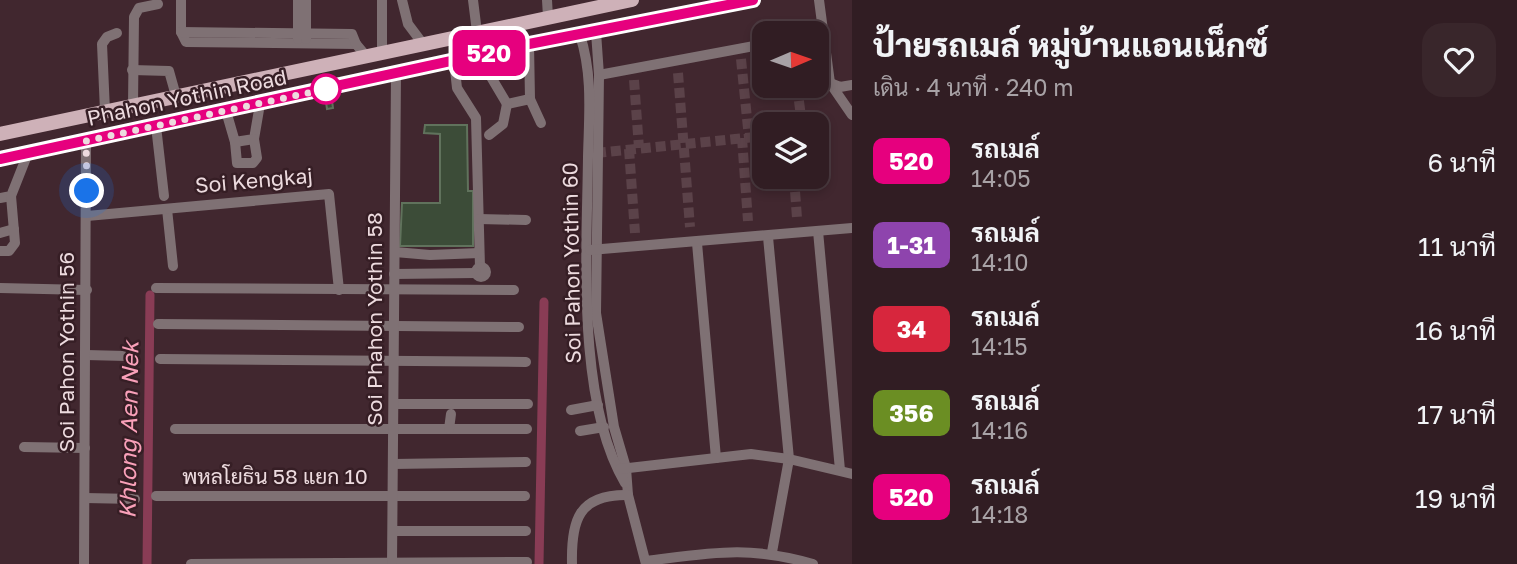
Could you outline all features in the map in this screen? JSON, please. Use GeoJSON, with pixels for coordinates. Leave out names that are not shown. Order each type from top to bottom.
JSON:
{"type":"FeatureCollection","features":[{"type":"Feature","properties":{"kind":"main road","name":"Phahon Yothin Road"},"geometry":{"type":"LineString","coordinates":[[0,159],[529,44],[753,0]]}},
{"type":"Feature","properties":{"kind":"main road","name":"Phahon Yothin Road"},"geometry":{"type":"LineString","coordinates":[[0,134],[626,1]]}},
{"type":"Feature","properties":{"kind":"main road"},"geometry":{"type":"LineString","coordinates":[[105,111],[103,128],[114,135]]}},
{"type":"Feature","properties":{"kind":"street"},"geometry":{"type":"LineString","coordinates":[[181,0],[181,32],[183,39],[191,43],[356,44]]}},
{"type":"Feature","properties":{"kind":"street"},"geometry":{"type":"LineString","coordinates":[[298,0],[302,45]]}},
{"type":"Feature","properties":{"kind":"street"},"geometry":{"type":"LineString","coordinates":[[302,32],[306,0]]}},
{"type":"Feature","properties":{"kind":"street"},"geometry":{"type":"LineString","coordinates":[[382,0],[382,52]]}},
{"type":"Feature","properties":{"kind":"street"},"geometry":{"type":"LineString","coordinates":[[402,0],[408,24],[423,44]]}},
{"type":"Feature","properties":{"kind":"street"},"geometry":{"type":"LineString","coordinates":[[473,0],[477,32]]}},
{"type":"Feature","properties":{"kind":"street"},"geometry":{"type":"LineString","coordinates":[[547,0],[548,17]]}},
{"type":"Feature","properties":{"kind":"street"},"geometry":{"type":"LineString","coordinates":[[819,0],[820,21]]}},
{"type":"Feature","properties":{"kind":"street"},"geometry":{"type":"LineString","coordinates":[[133,105],[132,70],[136,11],[158,4]]}},
{"type":"Feature","properties":{"kind":"street"},"geometry":{"type":"LineString","coordinates":[[181,32],[352,34],[366,56]]}},
{"type":"Feature","properties":{"kind":"street","name":"Soi Pahon Yothin 60"},"geometry":{"type":"LineString","coordinates":[[591,230],[599,75],[596,32]]}},
{"type":"Feature","properties":{"kind":"street"},"geometry":{"type":"LineString","coordinates":[[105,111],[102,44],[107,37],[117,33]]}},
{"type":"Feature","properties":{"kind":"street","name":"Soi Pahon Yothin 60"},"geometry":{"type":"LineString","coordinates":[[580,35],[589,78],[589,334],[598,405],[604,427],[622,469]]}},
{"type":"Feature","properties":{"kind":"street"},"geometry":{"type":"LineString","coordinates":[[529,44],[530,99],[541,123]]}},
{"type":"Feature","properties":{"kind":"street"},"geometry":{"type":"LineString","coordinates":[[599,75],[752,46]]}},
{"type":"Feature","properties":{"kind":"street"},"geometry":{"type":"LineString","coordinates":[[478,55],[507,104],[503,124],[489,135]]}},
{"type":"Feature","properties":{"kind":"street"},"geometry":{"type":"LineString","coordinates":[[394,274],[478,270],[476,118],[457,89],[454,61]]}},
{"type":"Feature","properties":{"kind":"street"},"geometry":{"type":"LineString","coordinates":[[132,70],[169,71],[176,96]]}},
{"type":"Feature","properties":{"kind":"street","name":"Soi Phahon Yothin 58"},"geometry":{"type":"LineString","coordinates":[[392,564],[396,74]]}},
{"type":"Feature","properties":{"kind":"street"},"geometry":{"type":"LineString","coordinates":[[830,83],[840,87],[852,85]]}},
{"type":"Feature","properties":{"kind":"street"},"geometry":{"type":"LineString","coordinates":[[830,83],[852,115]]}},
{"type":"Feature","properties":{"kind":"street"},"geometry":{"type":"LineString","coordinates":[[507,104],[530,99]]}},
{"type":"Feature","properties":{"kind":"street"},"geometry":{"type":"LineString","coordinates":[[226,111],[235,142],[237,163],[253,163],[257,158],[254,139],[260,104]]}},
{"type":"Feature","properties":{"kind":"street"},"geometry":{"type":"LineString","coordinates":[[156,126],[164,196]]}},
{"type":"Feature","properties":{"kind":"street"},"geometry":{"type":"LineString","coordinates":[[235,142],[254,139]]}},
{"type":"Feature","properties":{"kind":"street","name":"Soi Pahon Yothin 56"},"geometry":{"type":"LineString","coordinates":[[84,564],[86,141]]}},
{"type":"Feature","properties":{"kind":"street"},"geometry":{"type":"LineString","coordinates":[[0,251],[13,248],[14,229],[6,197],[28,153]]}},
{"type":"Feature","properties":{"kind":"street","name":"Soi Kengkaj"},"geometry":{"type":"LineString","coordinates":[[87,216],[329,194],[339,290]]}},
{"type":"Feature","properties":{"kind":"street"},"geometry":{"type":"LineString","coordinates":[[167,208],[173,266]]}},
{"type":"Feature","properties":{"kind":"street"},"geometry":{"type":"LineString","coordinates":[[479,219],[526,219]]}},
{"type":"Feature","properties":{"kind":"street"},"geometry":{"type":"LineString","coordinates":[[591,250],[852,228]]}},
{"type":"Feature","properties":{"kind":"street"},"geometry":{"type":"LineString","coordinates":[[0,233],[14,229]]}},
{"type":"Feature","properties":{"kind":"street"},"geometry":{"type":"LineString","coordinates":[[818,231],[840,470]]}},
{"type":"Feature","properties":{"kind":"street"},"geometry":{"type":"LineString","coordinates":[[768,237],[789,459],[772,552]]}},
{"type":"Feature","properties":{"kind":"street"},"geometry":{"type":"LineString","coordinates":[[697,243],[716,458]]}},
{"type":"Feature","properties":{"kind":"street","name":"Soi Pahon Yothin 60"},"geometry":{"type":"LineString","coordinates":[[591,250],[602,365],[622,469],[646,563]]}},
{"type":"Feature","properties":{"kind":"street"},"geometry":{"type":"LineString","coordinates":[[395,252],[430,255],[479,253]]}},
{"type":"Feature","properties":{"kind":"street"},"geometry":{"type":"LineString","coordinates":[[0,288],[87,290]]}},
{"type":"Feature","properties":{"kind":"street"},"geometry":{"type":"LineString","coordinates":[[156,288],[514,290]]}},
{"type":"Feature","properties":{"kind":"street"},"geometry":{"type":"LineString","coordinates":[[158,324],[519,327]]}},
{"type":"Feature","properties":{"kind":"street"},"geometry":{"type":"LineString","coordinates":[[86,355],[126,356]]}},
{"type":"Feature","properties":{"kind":"street"},"geometry":{"type":"LineString","coordinates":[[160,359],[526,362]]}},
{"type":"Feature","properties":{"kind":"street"},"geometry":{"type":"LineString","coordinates":[[394,404],[528,404]]}},
{"type":"Feature","properties":{"kind":"street"},"geometry":{"type":"LineString","coordinates":[[571,410],[598,405]]}},
{"type":"Feature","properties":{"kind":"street"},"geometry":{"type":"LineString","coordinates":[[449,429],[452,414]]}},
{"type":"Feature","properties":{"kind":"street"},"geometry":{"type":"LineString","coordinates":[[580,430],[604,427]]}},
{"type":"Feature","properties":{"kind":"street"},"geometry":{"type":"LineString","coordinates":[[175,429],[527,429]]}},
{"type":"Feature","properties":{"kind":"street"},"geometry":{"type":"LineString","coordinates":[[24,447],[85,447]]}},
{"type":"Feature","properties":{"kind":"street"},"geometry":{"type":"LineString","coordinates":[[622,469],[751,454],[789,459],[852,474]]}},
{"type":"Feature","properties":{"kind":"street"},"geometry":{"type":"LineString","coordinates":[[393,464],[526,462]]}},
{"type":"Feature","properties":{"kind":"street"},"geometry":{"type":"LineString","coordinates":[[572,564],[571,535],[582,510],[607,495],[627,490]]}},
{"type":"Feature","properties":{"kind":"street","name":"พหลโยธิน 58 แยก 10"},"geometry":{"type":"LineString","coordinates":[[156,496],[525,496]]}},
{"type":"Feature","properties":{"kind":"street"},"geometry":{"type":"LineString","coordinates":[[85,498],[135,499]]}},
{"type":"Feature","properties":{"kind":"street"},"geometry":{"type":"LineString","coordinates":[[393,531],[526,531]]}},
{"type":"Feature","properties":{"kind":"street"},"geometry":{"type":"LineString","coordinates":[[646,563],[726,551],[772,552],[809,564]]}},
{"type":"Feature","properties":{"kind":"street"},"geometry":{"type":"LineString","coordinates":[[191,564],[527,562]]}},
{"type":"Feature","properties":{"kind":"building"},"geometry":{"type":"Polygon","coordinates":[[[332,101],[333,108],[327,109],[326,102],[332,101]]]}},
{"type":"Feature","properties":{"kind":"building"},"geometry":{"type":"Polygon","coordinates":[[[425,125],[467,125],[468,191],[473,191],[473,246],[400,246],[402,203],[440,203],[440,134],[424,133],[425,125]]]}},
{"type":"Feature","properties":{"kind":"waterway","name":"Khlong Aen Nek"},"geometry":{"type":"LineString","coordinates":[[147,564],[150,295]]}},
{"type":"Feature","properties":{"kind":"waterway","name":"Khlong Aen Nek"},"geometry":{"type":"LineString","coordinates":[[539,564],[544,302]]}},
{"type":"Feature","properties":{"kind":"tunnel"},"geometry":{"type":"LineString","coordinates":[[741,59],[749,138]]}},
{"type":"Feature","properties":{"kind":"tunnel"},"geometry":{"type":"LineString","coordinates":[[678,73],[690,227]]}},
{"type":"Feature","properties":{"kind":"tunnel"},"geometry":{"type":"LineString","coordinates":[[634,80],[639,148]]}},
{"type":"Feature","properties":{"kind":"tunnel"},"geometry":{"type":"LineString","coordinates":[[799,98],[800,112]]}},
{"type":"Feature","properties":{"kind":"tunnel"},"geometry":{"type":"LineString","coordinates":[[596,153],[752,137]]}},
{"type":"Feature","properties":{"kind":"tunnel"},"geometry":{"type":"LineString","coordinates":[[742,138],[748,221]]}},
{"type":"Feature","properties":{"kind":"tunnel"},"geometry":{"type":"LineString","coordinates":[[629,149],[635,233]]}},
{"type":"Feature","properties":{"kind":"tunnel"},"geometry":{"type":"LineString","coordinates":[[795,189],[797,218]]}},
{"type":"Feature","properties":{"kind":"bus line","name":"520"},"geometry":{"type":"LineString","coordinates":[[0,159],[529,44],[753,0]]}},
{"type":"Feature","properties":{"kind":"route"},"geometry":{"type":"LineString","coordinates":[[87,191],[86,141],[326,89]]}}]}
